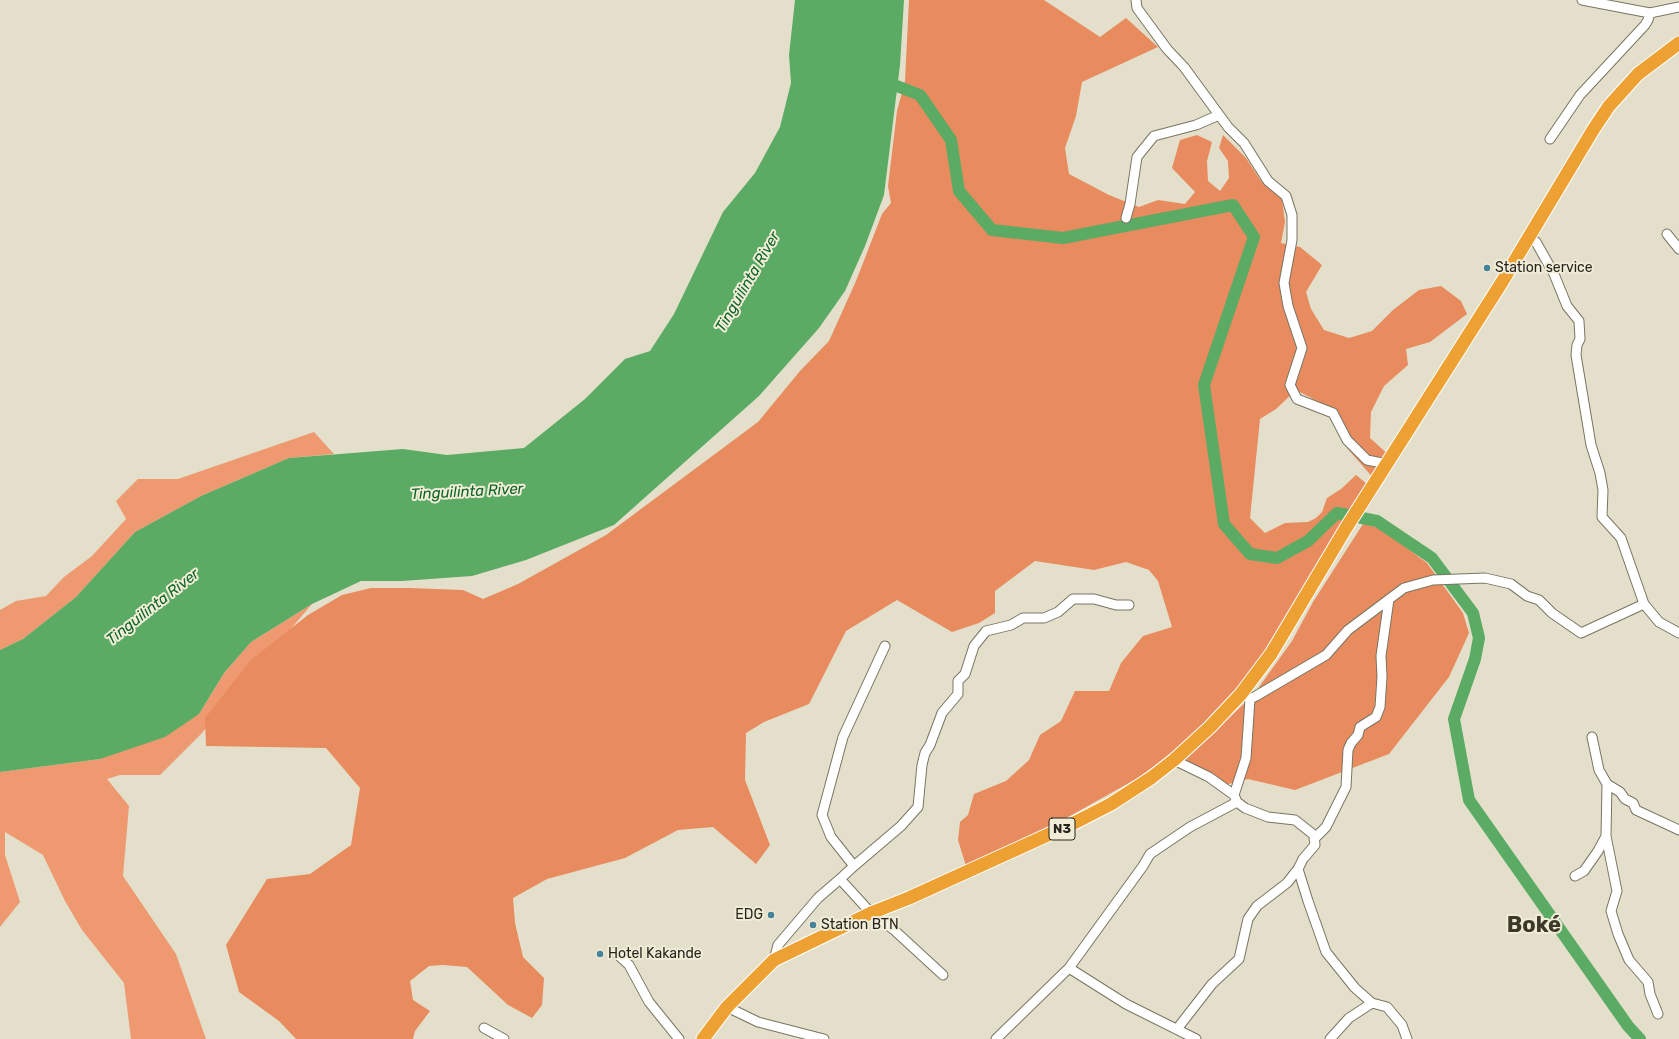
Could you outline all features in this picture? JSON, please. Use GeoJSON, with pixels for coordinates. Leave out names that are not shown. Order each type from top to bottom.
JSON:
{"type":"FeatureCollection","features":[{"type":"Feature","properties":{"kind":"highway","name":"N3"},"geometry":{"type":"LineString","coordinates":[[703,1039],[727,1007],[774,960],[871,913],[909,898],[1074,823],[1111,804],[1174,760],[1210,726],[1246,696],[1346,528],[1357,514],[1386,464],[1528,238],[1593,130],[1609,106],[1638,74],[1679,43]]}},
{"type":"Feature","properties":{"kind":"street"},"geometry":{"type":"LineString","coordinates":[[1136,0],[1137,8],[1167,49],[1184,67],[1219,115],[1244,143],[1268,181],[1286,196],[1292,215],[1292,240],[1284,283],[1288,306],[1302,348],[1290,385],[1297,399],[1333,413],[1347,440],[1367,460],[1386,464]]}},
{"type":"Feature","properties":{"kind":"street"},"geometry":{"type":"LineString","coordinates":[[1582,0],[1650,13],[1679,7]]}},
{"type":"Feature","properties":{"kind":"street"},"geometry":{"type":"LineString","coordinates":[[1550,139],[1580,95],[1645,25],[1650,13]]}},
{"type":"Feature","properties":{"kind":"street"},"geometry":{"type":"LineString","coordinates":[[1126,218],[1130,204],[1137,157],[1154,136],[1196,125],[1219,115]]}},
{"type":"Feature","properties":{"kind":"street"},"geometry":{"type":"LineString","coordinates":[[1667,234],[1679,249]]}},
{"type":"Feature","properties":{"kind":"street"},"geometry":{"type":"LineString","coordinates":[[1528,238],[1536,242],[1554,274],[1567,306],[1579,321],[1580,339],[1577,345],[1576,355],[1591,445],[1600,473],[1603,490],[1602,517],[1621,538],[1644,604],[1659,622],[1679,633]]}},
{"type":"Feature","properties":{"kind":"street"},"geometry":{"type":"LineString","coordinates":[[996,1039],[1069,968],[1143,866],[1150,854],[1236,798],[1246,758],[1246,696],[1326,655],[1348,630],[1404,588],[1433,580],[1485,578],[1511,584],[1527,596],[1539,600],[1552,613],[1581,633],[1644,604]]}},
{"type":"Feature","properties":{"kind":"street"},"geometry":{"type":"LineString","coordinates":[[774,960],[778,945],[818,898],[901,826],[918,807],[922,765],[925,753],[930,745],[942,713],[958,694],[958,682],[965,674],[974,646],[986,631],[1011,625],[1023,618],[1044,618],[1058,612],[1073,599],[1094,599],[1116,605],[1129,605]]}},
{"type":"Feature","properties":{"kind":"street"},"geometry":{"type":"LineString","coordinates":[[1314,839],[1326,827],[1346,787],[1348,750],[1351,743],[1358,735],[1360,727],[1376,717],[1380,707],[1382,677],[1381,656],[1389,599]]}},
{"type":"Feature","properties":{"kind":"street"},"geometry":{"type":"LineString","coordinates":[[854,866],[830,837],[822,815],[843,737],[885,646]]}},
{"type":"Feature","properties":{"kind":"street"},"geometry":{"type":"LineString","coordinates":[[1592,736],[1598,770],[1607,784],[1620,792],[1625,799],[1633,803],[1636,810],[1679,830]]}},
{"type":"Feature","properties":{"kind":"street"},"geometry":{"type":"LineString","coordinates":[[1174,760],[1209,777],[1236,798],[1245,808],[1255,813],[1295,820],[1314,835],[1315,845],[1303,859],[1298,869],[1287,883],[1257,906],[1248,919],[1239,959],[1212,984],[1177,1029]]}},
{"type":"Feature","properties":{"kind":"street"},"geometry":{"type":"LineString","coordinates":[[1607,784],[1606,836],[1616,891],[1612,911],[1618,934],[1629,960],[1648,982],[1650,994],[1658,1014]]}},
{"type":"Feature","properties":{"kind":"street"},"geometry":{"type":"LineString","coordinates":[[1575,876],[1584,871],[1598,851],[1606,836]]}},
{"type":"Feature","properties":{"kind":"street"},"geometry":{"type":"LineString","coordinates":[[1298,869],[1326,952],[1355,988],[1372,1003],[1387,1007],[1402,1025],[1407,1039]]}},
{"type":"Feature","properties":{"kind":"street"},"geometry":{"type":"LineString","coordinates":[[840,879],[871,913],[893,929],[943,975]]}},
{"type":"Feature","properties":{"kind":"street"},"geometry":{"type":"LineString","coordinates":[[615,952],[629,965],[649,1002],[679,1039]]}},
{"type":"Feature","properties":{"kind":"street"},"geometry":{"type":"LineString","coordinates":[[1069,968],[1126,1004],[1196,1039]]}},
{"type":"Feature","properties":{"kind":"street"},"geometry":{"type":"LineString","coordinates":[[1330,1039],[1349,1018],[1372,1003]]}},
{"type":"Feature","properties":{"kind":"street"},"geometry":{"type":"LineString","coordinates":[[727,1007],[758,1022],[824,1039]]}},
{"type":"Feature","properties":{"kind":"street"},"geometry":{"type":"LineString","coordinates":[[484,1028],[504,1039]]}},
{"type":"Feature","properties":{"kind":"shaded area"},"geometry":{"type":"Polygon","coordinates":[[[909,0],[1044,0],[1100,37],[1126,18],[1158,47],[1082,82],[1076,116],[1065,148],[1069,174],[1109,195],[1139,207],[1158,200],[1185,204],[1195,192],[1172,168],[1180,140],[1197,135],[1212,142],[1207,161],[1208,181],[1220,191],[1229,178],[1228,161],[1219,148],[1223,135],[1246,158],[1261,181],[1282,199],[1285,222],[1281,243],[1300,247],[1322,265],[1306,292],[1311,309],[1324,330],[1349,338],[1372,331],[1393,310],[1419,290],[1441,286],[1461,301],[1467,314],[1430,342],[1406,349],[1408,365],[1384,386],[1371,412],[1370,438],[1390,456],[1375,480],[1347,448],[1340,419],[1319,402],[1296,390],[1276,409],[1260,419],[1250,518],[1265,533],[1285,523],[1308,522],[1316,518],[1322,512],[1327,498],[1341,489],[1356,475],[1367,484],[1255,670],[1187,744],[1136,779],[1070,816],[966,866],[958,840],[960,822],[968,815],[974,794],[1006,781],[1029,760],[1040,735],[1061,721],[1075,691],[1109,691],[1121,663],[1143,636],[1172,627],[1158,581],[1149,570],[1126,562],[1094,570],[1035,561],[995,591],[995,613],[979,623],[952,632],[897,600],[846,631],[809,704],[764,722],[746,733],[745,780],[770,845],[756,864],[713,827],[678,830],[625,858],[547,879],[513,898],[515,923],[523,957],[544,978],[542,1005],[532,1018],[508,1005],[467,967],[443,965],[429,966],[410,981],[413,1000],[430,1011],[415,1031],[413,1039],[296,1039],[279,1021],[239,992],[226,945],[267,879],[310,874],[351,845],[360,788],[326,748],[206,746],[205,718],[251,660],[308,615],[342,595],[371,588],[410,588],[463,590],[483,599],[518,584],[606,535],[758,422],[800,371],[829,341],[856,281],[882,214],[891,203],[888,186],[897,111],[905,81],[909,0]]]}},
{"type":"Feature","properties":{"kind":"shaded area"},"geometry":{"type":"Polygon","coordinates":[[[314,432],[334,454],[289,458],[201,496],[135,532],[76,597],[23,639],[0,650],[0,610],[16,601],[46,596],[64,577],[92,556],[126,519],[116,501],[138,479],[178,479],[314,432]]]}},
{"type":"Feature","properties":{"kind":"shaded area"},"geometry":{"type":"Polygon","coordinates":[[[1363,524],[1380,528],[1427,563],[1463,613],[1469,633],[1449,677],[1389,754],[1295,790],[1248,779],[1217,787],[1183,762],[1254,694],[1292,641],[1313,602],[1363,524]]]}},
{"type":"Feature","properties":{"kind":"shaded area"},"geometry":{"type":"Polygon","coordinates":[[[312,604],[201,734],[160,775],[120,775],[107,779],[129,806],[123,876],[176,954],[206,1039],[131,1039],[124,983],[82,930],[65,901],[43,855],[5,832],[5,855],[20,902],[0,927],[0,772],[100,759],[199,714],[224,673],[251,642],[312,604]]]}},
{"type":"Feature","properties":{"kind":"water","name":"Tinguilinta River"},"geometry":{"type":"Polygon","coordinates":[[[795,0],[904,0],[900,65],[884,195],[865,246],[845,291],[819,328],[759,396],[614,525],[526,560],[472,576],[402,581],[361,581],[312,604],[251,642],[224,673],[199,714],[165,737],[100,759],[0,772],[0,650],[23,639],[76,597],[135,532],[201,496],[289,458],[403,449],[447,455],[524,448],[585,399],[625,359],[650,351],[674,314],[723,212],[755,173],[780,127],[791,83],[789,55],[795,0]]]}},
{"type":"Feature","properties":{"kind":"waterway"},"geometry":{"type":"LineString","coordinates":[[884,81],[920,95],[951,140],[959,191],[992,230],[1063,238],[1233,205],[1254,237],[1204,385],[1224,524],[1250,554],[1277,558],[1308,541],[1337,513],[1377,521],[1432,558],[1473,613],[1479,638],[1475,659],[1454,719],[1469,800],[1628,1026],[1640,1039]]}},
{"type":"Feature","properties":{"kind":"place","name":"Station service"},"geometry":{"type":"Point","coordinates":[1487,268]}},
{"type":"Feature","properties":{"kind":"place","name":"EDG"},"geometry":{"type":"Point","coordinates":[771,915]}},
{"type":"Feature","properties":{"kind":"place","name":"Station BTN"},"geometry":{"type":"Point","coordinates":[813,925]}},
{"type":"Feature","properties":{"kind":"place","name":"Hotel Kakande"},"geometry":{"type":"Point","coordinates":[600,954]}},
{"type":"Feature","properties":{"kind":"district","name":"Boké"},"geometry":{"type":"Point","coordinates":[1534,926]}}]}
